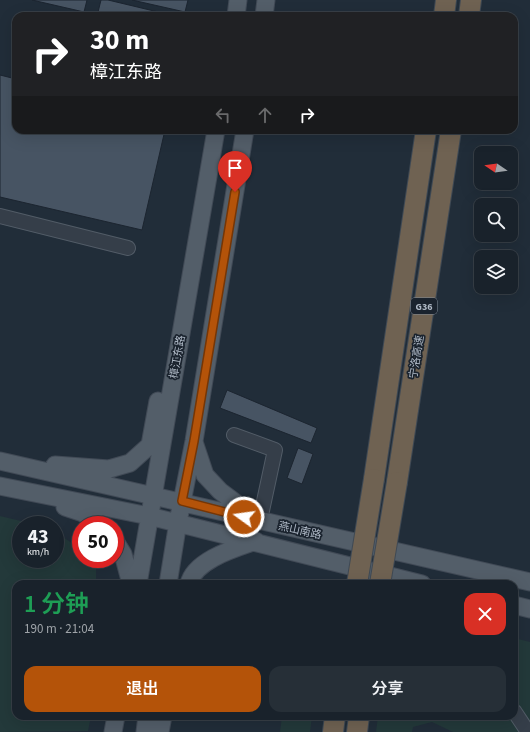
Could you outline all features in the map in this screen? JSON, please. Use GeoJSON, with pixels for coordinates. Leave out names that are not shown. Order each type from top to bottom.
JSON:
{"type":"FeatureCollection","features":[{"type":"Feature","properties":{"kind":"highway"},"geometry":{"type":"LineString","coordinates":[[444,12],[446,0]]}},
{"type":"Feature","properties":{"kind":"highway"},"geometry":{"type":"LineString","coordinates":[[470,12],[472,0]]}},
{"type":"Feature","properties":{"kind":"highway","name":"G36"},"geometry":{"type":"LineString","coordinates":[[358,580],[425,134]]}},
{"type":"Feature","properties":{"kind":"highway","name":"宁洛高速"},"geometry":{"type":"LineString","coordinates":[[381,580],[450,134]]}},
{"type":"Feature","properties":{"kind":"highway"},"geometry":{"type":"LineString","coordinates":[[333,732],[334,720]]}},
{"type":"Feature","properties":{"kind":"highway"},"geometry":{"type":"LineString","coordinates":[[357,732],[358,720]]}},
{"type":"Feature","properties":{"kind":"main road"},"geometry":{"type":"LineString","coordinates":[[236,12],[238,0]]}},
{"type":"Feature","properties":{"kind":"main road"},"geometry":{"type":"LineString","coordinates":[[264,12],[266,0]]}},
{"type":"Feature","properties":{"kind":"main road","name":"樟江东路"},"geometry":{"type":"LineString","coordinates":[[139,580],[215,134]]}},
{"type":"Feature","properties":{"kind":"main road"},"geometry":{"type":"LineString","coordinates":[[169,580],[178,522],[194,441],[244,134]]}},
{"type":"Feature","properties":{"kind":"main road"},"geometry":{"type":"LineString","coordinates":[[0,461],[109,469],[130,463],[150,445],[187,238],[206,191]]}},
{"type":"Feature","properties":{"kind":"main road"},"geometry":{"type":"LineString","coordinates":[[194,441],[206,476],[220,491],[260,520]]}},
{"type":"Feature","properties":{"kind":"main road","name":"燕山南路"},"geometry":{"type":"LineString","coordinates":[[0,461],[182,501],[530,582]]}},
{"type":"Feature","properties":{"kind":"main road"},"geometry":{"type":"LineString","coordinates":[[0,486],[83,513],[88,516]]}},
{"type":"Feature","properties":{"kind":"main road","name":"燕山南路"},"geometry":{"type":"LineString","coordinates":[[0,486],[178,522],[407,580]]}},
{"type":"Feature","properties":{"kind":"main road"},"geometry":{"type":"LineString","coordinates":[[192,580],[201,566],[218,556],[256,541]]}},
{"type":"Feature","properties":{"kind":"main road"},"geometry":{"type":"LineString","coordinates":[[124,558],[130,580]]}},
{"type":"Feature","properties":{"kind":"main road"},"geometry":{"type":"LineString","coordinates":[[518,606],[530,609]]}},
{"type":"Feature","properties":{"kind":"main road"},"geometry":{"type":"LineString","coordinates":[[113,732],[115,720]]}},
{"type":"Feature","properties":{"kind":"main road"},"geometry":{"type":"LineString","coordinates":[[145,732],[146,720]]}},
{"type":"Feature","properties":{"kind":"main road"},"geometry":{"type":"LineString","coordinates":[[160,732],[163,720]]}},
{"type":"Feature","properties":{"kind":"street"},"geometry":{"type":"LineString","coordinates":[[0,216],[128,248]]}},
{"type":"Feature","properties":{"kind":"street"},"geometry":{"type":"LineString","coordinates":[[234,435],[275,450],[260,520]]}},
{"type":"Feature","properties":{"kind":"street"},"geometry":{"type":"LineString","coordinates":[[518,717],[528,732]]}},
{"type":"Feature","properties":{"kind":"green space"},"geometry":{"type":"Polygon","coordinates":[[[0,516],[12,519],[12,568],[64,568],[64,538],[72,543],[72,568],[96,568],[96,580],[12,580],[12,720],[90,720],[88,731],[0,732],[0,516]]]}},
{"type":"Feature","properties":{"kind":"green space"},"geometry":{"type":"Polygon","coordinates":[[[518,639],[530,642],[530,732],[453,732],[432,722],[413,727],[412,732],[376,732],[378,720],[518,720],[518,639]]]}},
{"type":"Feature","properties":{"kind":"green space"},"geometry":{"type":"Polygon","coordinates":[[[282,720],[312,720],[310,732],[280,732],[282,720]]]}},
{"type":"Feature","properties":{"kind":"building"},"geometry":{"type":"Polygon","coordinates":[[[32,0],[87,0],[84,12],[32,0]]]}},
{"type":"Feature","properties":{"kind":"building"},"geometry":{"type":"Polygon","coordinates":[[[101,0],[108,0],[158,12],[98,12],[101,0]]]}},
{"type":"Feature","properties":{"kind":"building"},"geometry":{"type":"Polygon","coordinates":[[[132,0],[188,0],[185,12],[132,0]]]}},
{"type":"Feature","properties":{"kind":"building"},"geometry":{"type":"Polygon","coordinates":[[[0,75],[12,78],[12,134],[164,134],[142,230],[0,197],[0,75]]]}},
{"type":"Feature","properties":{"kind":"building"},"geometry":{"type":"Polygon","coordinates":[[[227,390],[317,428],[311,443],[220,408],[227,390]]]}},
{"type":"Feature","properties":{"kind":"building"},"geometry":{"type":"Polygon","coordinates":[[[298,448],[313,454],[302,484],[287,478],[298,448]]]}},
{"type":"Feature","properties":{"kind":"route"},"geometry":{"type":"LineString","coordinates":[[235,192],[194,441],[182,501],[244,517]]}}]}
